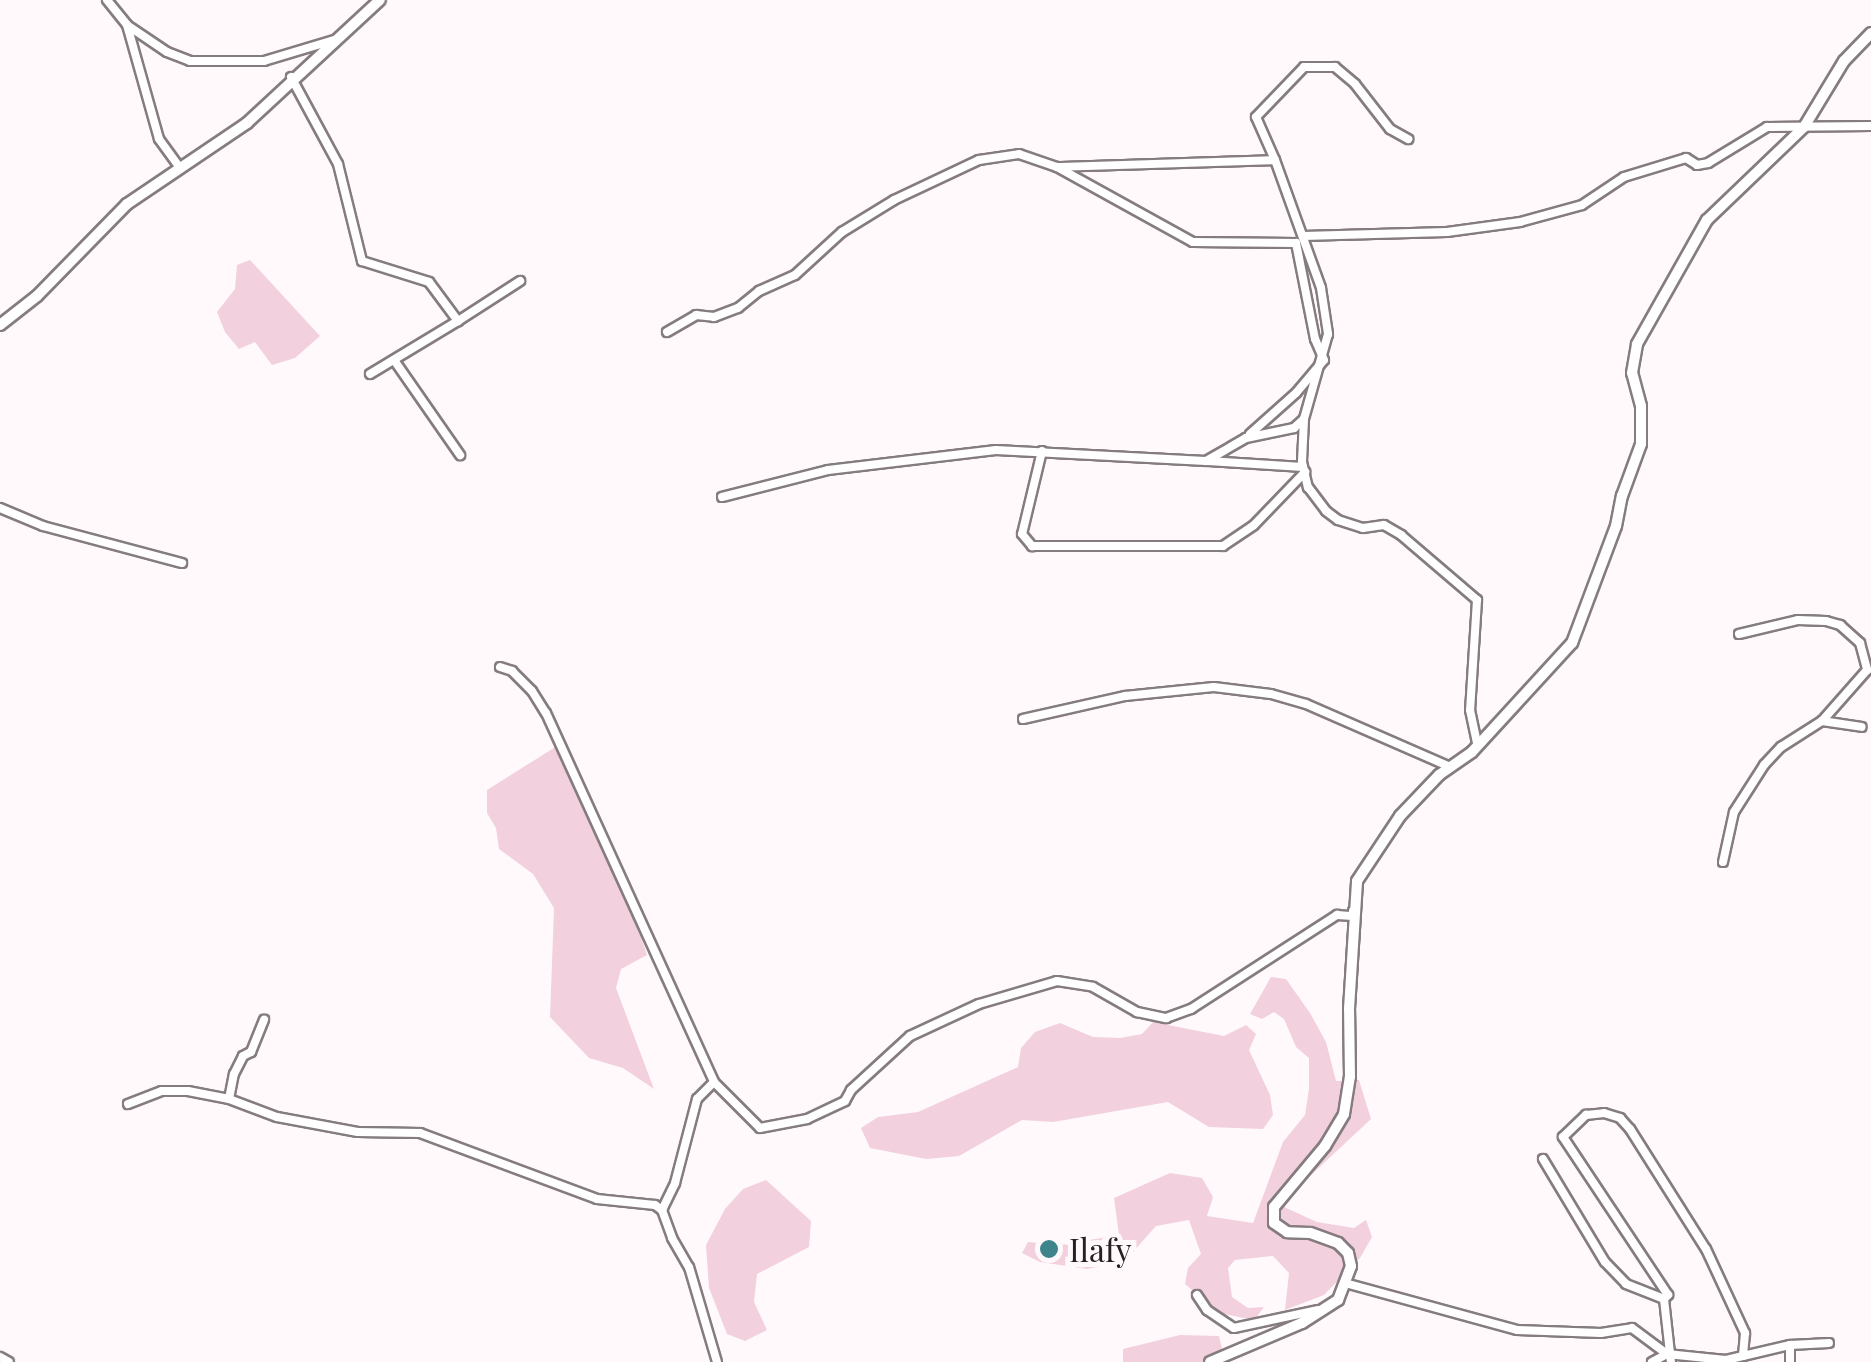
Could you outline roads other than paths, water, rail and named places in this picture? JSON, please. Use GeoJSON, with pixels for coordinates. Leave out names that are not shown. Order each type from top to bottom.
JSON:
{"type":"FeatureCollection","features":[{"type":"Feature","properties":{"kind":"street"},"geometry":{"type":"LineString","coordinates":[[107,0],[127,24],[167,52],[190,62],[264,61],[338,38]]}},
{"type":"Feature","properties":{"kind":"street"},"geometry":{"type":"LineString","coordinates":[[0,325],[37,296],[126,204],[247,122],[291,77],[380,0]]}},
{"type":"Feature","properties":{"kind":"street"},"geometry":{"type":"LineString","coordinates":[[127,24],[159,139],[178,167]]}},
{"type":"Feature","properties":{"kind":"street"},"geometry":{"type":"LineString","coordinates":[[500,667],[512,671],[532,691],[557,733],[714,1082],[760,1128],[808,1119],[845,1101],[851,1090],[910,1036],[979,1004],[1057,981],[1093,987],[1136,1012],[1166,1018],[1191,1009],[1337,915],[1353,916],[1357,881],[1400,816],[1478,744],[1572,644],[1590,602],[1642,444],[1641,406],[1632,373],[1636,344],[1676,268],[1707,220],[1804,127],[1844,61],[1871,33]]}},
{"type":"Feature","properties":{"kind":"street"},"geometry":{"type":"LineString","coordinates":[[1324,360],[1315,339],[1298,223],[1256,117],[1304,67],[1336,67],[1355,84],[1390,130],[1408,139]]}},
{"type":"Feature","properties":{"kind":"street"},"geometry":{"type":"LineString","coordinates":[[291,77],[338,164],[362,261],[428,282],[458,322]]}},
{"type":"Feature","properties":{"kind":"street"},"geometry":{"type":"LineString","coordinates":[[667,332],[696,316],[714,317],[738,308],[758,291],[796,275],[855,224],[979,160],[1019,154],[1057,167],[1193,242],[1300,240],[1447,232],[1520,222],[1582,205],[1624,177],[1686,158],[1697,165],[1708,162],[1767,128],[1871,126]]}},
{"type":"Feature","properties":{"kind":"street"},"geometry":{"type":"LineString","coordinates":[[1057,167],[1275,160]]}},
{"type":"Feature","properties":{"kind":"street"},"geometry":{"type":"LineString","coordinates":[[1300,240],[1320,288],[1328,334],[1324,360],[1304,420],[1308,487],[1326,511],[1363,528],[1384,525],[1477,600],[1470,710],[1478,744]]}},
{"type":"Feature","properties":{"kind":"street"},"geometry":{"type":"LineString","coordinates":[[370,374],[520,280]]}},
{"type":"Feature","properties":{"kind":"street"},"geometry":{"type":"LineString","coordinates":[[394,360],[460,455]]}},
{"type":"Feature","properties":{"kind":"street"},"geometry":{"type":"LineString","coordinates":[[1206,461],[1246,438],[1296,394],[1324,360]]}},
{"type":"Feature","properties":{"kind":"street"},"geometry":{"type":"LineString","coordinates":[[1246,438],[1294,428],[1304,420]]}},
{"type":"Feature","properties":{"kind":"street"},"geometry":{"type":"LineString","coordinates":[[722,497],[828,470],[996,450],[1304,470]]}},
{"type":"Feature","properties":{"kind":"street"},"geometry":{"type":"LineString","coordinates":[[1042,451],[1022,534],[1032,546],[1223,546],[1254,524],[1304,470]]}},
{"type":"Feature","properties":{"kind":"street"},"geometry":{"type":"LineString","coordinates":[[0,508],[43,526],[182,563]]}},
{"type":"Feature","properties":{"kind":"street"},"geometry":{"type":"LineString","coordinates":[[1724,862],[1734,812],[1764,765],[1822,720],[1869,674],[1860,643],[1840,626],[1826,621],[1798,620],[1738,634]]}},
{"type":"Feature","properties":{"kind":"street"},"geometry":{"type":"LineString","coordinates":[[1023,719],[1125,696],[1214,687],[1271,694],[1306,704],[1450,767]]}},
{"type":"Feature","properties":{"kind":"street"},"geometry":{"type":"LineString","coordinates":[[1822,720],[1862,727]]}},
{"type":"Feature","properties":{"kind":"street"},"geometry":{"type":"LineString","coordinates":[[1210,1362],[1327,1308],[1338,1300],[1351,1266],[1348,1253],[1338,1243],[1310,1233],[1288,1232],[1274,1222],[1274,1208],[1325,1146],[1344,1114],[1350,1077],[1355,902]]}},
{"type":"Feature","properties":{"kind":"street"},"geometry":{"type":"LineString","coordinates":[[228,1099],[234,1074],[243,1056],[251,1052],[264,1019]]}},
{"type":"Feature","properties":{"kind":"street"},"geometry":{"type":"LineString","coordinates":[[662,1210],[674,1183],[696,1099],[714,1082]]}},
{"type":"Feature","properties":{"kind":"street"},"geometry":{"type":"LineString","coordinates":[[128,1104],[162,1091],[228,1099],[277,1116],[358,1132],[420,1133],[596,1200],[655,1205],[662,1210],[689,1267],[717,1362]]}},
{"type":"Feature","properties":{"kind":"street"},"geometry":{"type":"LineString","coordinates":[[1669,1358],[1664,1299],[1668,1295],[1563,1137],[1586,1116],[1604,1112],[1620,1118],[1630,1129],[1706,1249],[1745,1333],[1743,1356]]}},
{"type":"Feature","properties":{"kind":"street"},"geometry":{"type":"LineString","coordinates":[[1543,1159],[1605,1262],[1626,1284],[1664,1299]]}},
{"type":"Feature","properties":{"kind":"street"},"geometry":{"type":"LineString","coordinates":[[1345,1283],[1517,1330],[1601,1333],[1632,1328],[1669,1358]]}},
{"type":"Feature","properties":{"kind":"street"},"geometry":{"type":"LineString","coordinates":[[1197,1295],[1208,1310],[1234,1328],[1327,1308]]}},
{"type":"Feature","properties":{"kind":"street"},"geometry":{"type":"LineString","coordinates":[[1652,1362],[1669,1358],[1726,1360],[1790,1345],[1830,1343]]}},
{"type":"Feature","properties":{"kind":"street"},"geometry":{"type":"LineString","coordinates":[[1790,1345],[1790,1362]]}},
{"type":"Feature","properties":{"kind":"street"},"geometry":{"type":"LineString","coordinates":[[0,1357],[9,1362]]}},
{"type":"Feature","properties":{"kind":"place","name":"Ilafy"},"geometry":{"type":"Point","coordinates":[1049,1249]}}]}
